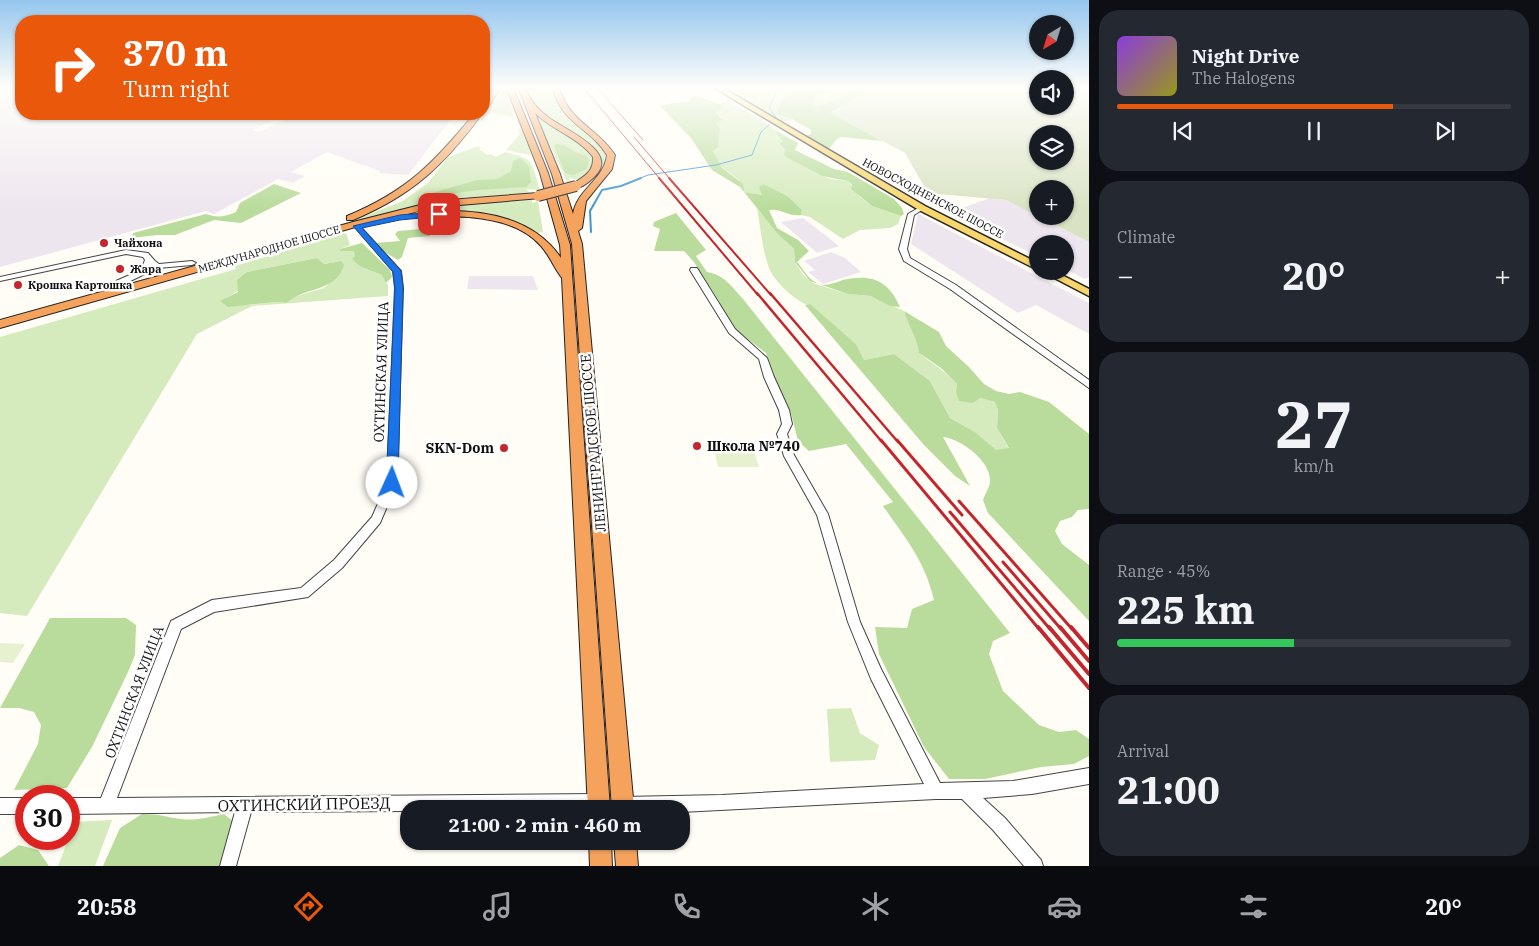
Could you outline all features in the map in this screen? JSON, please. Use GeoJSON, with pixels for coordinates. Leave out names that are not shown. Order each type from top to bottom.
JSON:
{"type":"FeatureCollection","features":[{"type":"Feature","properties":{"kind":"highway"},"geometry":{"type":"LineString","coordinates":[[439,161],[460,127]]}},
{"type":"Feature","properties":{"kind":"highway","name":"МЕЖДУНАРОДНОЕ ШОССЕ"},"geometry":{"type":"LineString","coordinates":[[0,315],[331,225],[364,213],[409,189],[439,161],[467,127]]}},
{"type":"Feature","properties":{"kind":"highway","name":"ЛЕНИНГРАДСКОЕ ШОССЕ"},"geometry":{"type":"LineString","coordinates":[[526,127],[544,173],[565,245],[599,800]]}},
{"type":"Feature","properties":{"kind":"highway","name":"ЛЕНИНГРАДСКОЕ ШОССЕ"},"geometry":{"type":"LineString","coordinates":[[537,127],[556,174],[577,244],[622,800]]}},
{"type":"Feature","properties":{"kind":"highway","name":"МЕЖДУНАРОДНОЕ ШОССЕ"},"geometry":{"type":"LineString","coordinates":[[0,324],[339,229],[455,201],[538,196],[576,186],[588,180],[597,169],[598,162],[594,151],[586,143],[560,127]]}},
{"type":"Feature","properties":{"kind":"highway"},"geometry":{"type":"LineString","coordinates":[[577,244],[579,206],[589,190],[608,169],[611,155],[604,144],[584,127]]}},
{"type":"Feature","properties":{"kind":"highway"},"geometry":{"type":"LineString","coordinates":[[339,229],[430,214],[476,216],[505,222],[530,232],[540,240],[557,260],[568,280]]}},
{"type":"Feature","properties":{"kind":"highway"},"geometry":{"type":"LineString","coordinates":[[600,850],[601,866]]}},
{"type":"Feature","properties":{"kind":"highway"},"geometry":{"type":"LineString","coordinates":[[626,850],[627,866]]}},
{"type":"Feature","properties":{"kind":"main road","name":"НОВОСХОДНЕНСКОЕ ШОССЕ"},"geometry":{"type":"LineString","coordinates":[[784,127],[922,208],[1029,262]]}},
{"type":"Feature","properties":{"kind":"main road"},"geometry":{"type":"LineString","coordinates":[[1064,280],[1089,293]]}},
{"type":"Feature","properties":{"kind":"street"},"geometry":{"type":"LineString","coordinates":[[922,208],[911,214],[903,249],[907,259],[953,287],[1089,385]]}},
{"type":"Feature","properties":{"kind":"street","name":"ОХТИНСКАЯ УЛИЦА"},"geometry":{"type":"LineString","coordinates":[[106,806],[176,625],[212,606],[304,593],[338,564],[376,520],[392,483],[399,288],[397,271],[357,226]]}},
{"type":"Feature","properties":{"kind":"street"},"geometry":{"type":"LineString","coordinates":[[0,279],[126,252],[145,255],[152,263],[158,266],[192,263]]}},
{"type":"Feature","properties":{"kind":"street"},"geometry":{"type":"LineString","coordinates":[[118,283],[144,271],[149,259]]}},
{"type":"Feature","properties":{"kind":"street"},"geometry":{"type":"LineString","coordinates":[[694,270],[732,331],[764,358],[769,377],[784,410],[786,424],[782,434],[789,456],[822,514],[854,622],[876,674],[936,791]]}},
{"type":"Feature","properties":{"kind":"street"},"geometry":{"type":"LineString","coordinates":[[690,804],[936,791],[966,792],[1067,781],[1089,776]]}},
{"type":"Feature","properties":{"kind":"street"},"geometry":{"type":"LineString","coordinates":[[966,792],[999,824],[1035,866]]}},
{"type":"Feature","properties":{"kind":"street"},"geometry":{"type":"LineString","coordinates":[[228,866],[245,805]]}},
{"type":"Feature","properties":{"kind":"street","name":"ОХТИНСКИЙ ПРОЕЗД"},"geometry":{"type":"LineString","coordinates":[[80,806],[400,805]]}},
{"type":"Feature","properties":{"kind":"street"},"geometry":{"type":"LineString","coordinates":[[0,806],[15,806]]}},
{"type":"Feature","properties":{"kind":"shaded area"},"geometry":{"type":"Polygon","coordinates":[[[0,127],[258,127],[253,130],[259,132],[268,127],[444,127],[408,175],[379,173],[380,171],[327,152],[291,172],[305,176],[293,183],[278,179],[214,214],[206,211],[0,267],[0,127]]]}},
{"type":"Feature","properties":{"kind":"shaded area"},"geometry":{"type":"Polygon","coordinates":[[[990,198],[1006,200],[1029,212],[1029,225],[1055,225],[1089,242],[1089,277],[1085,279],[1074,274],[1074,235],[1029,235],[1029,252],[948,213],[990,198]]]}},
{"type":"Feature","properties":{"kind":"shaded area"},"geometry":{"type":"Polygon","coordinates":[[[918,214],[1029,272],[1029,280],[1045,280],[1089,303],[1089,334],[1036,305],[1018,313],[911,244],[918,214]]]}},
{"type":"Feature","properties":{"kind":"shaded area"},"geometry":{"type":"Polygon","coordinates":[[[803,218],[839,246],[817,253],[781,222],[803,218]]]}},
{"type":"Feature","properties":{"kind":"shaded area"},"geometry":{"type":"Polygon","coordinates":[[[831,252],[845,258],[861,272],[823,284],[808,272],[815,270],[804,261],[831,252]]]}},
{"type":"Feature","properties":{"kind":"shaded area"},"geometry":{"type":"Polygon","coordinates":[[[469,276],[533,276],[538,290],[467,289],[469,276]]]}},
{"type":"Feature","properties":{"kind":"green space"},"geometry":{"type":"Polygon","coordinates":[[[542,127],[556,127],[578,142],[592,156],[594,162],[589,172],[580,180],[569,178],[570,183],[568,184],[542,127]]]}},
{"type":"Feature","properties":{"kind":"green space"},"geometry":{"type":"Polygon","coordinates":[[[565,127],[579,127],[596,140],[605,152],[607,159],[602,171],[602,160],[597,150],[581,136],[565,127]]]}},
{"type":"Feature","properties":{"kind":"green space"},"geometry":{"type":"Polygon","coordinates":[[[681,127],[720,127],[718,147],[713,151],[721,167],[743,184],[744,192],[740,187],[712,170],[691,138],[681,127]]]}},
{"type":"Feature","properties":{"kind":"green space"},"geometry":{"type":"Polygon","coordinates":[[[772,127],[783,141],[779,143],[793,160],[830,179],[848,181],[860,197],[872,206],[901,216],[898,224],[890,228],[860,230],[843,239],[810,217],[801,215],[802,210],[789,197],[764,184],[762,195],[744,192],[739,180],[719,165],[713,151],[718,146],[720,128],[772,127]]]}},
{"type":"Feature","properties":{"kind":"green space"},"geometry":{"type":"Polygon","coordinates":[[[807,127],[857,127],[882,141],[841,137],[830,148],[818,145],[806,136],[811,134],[811,130],[807,127]]]}},
{"type":"Feature","properties":{"kind":"green space"},"geometry":{"type":"Polygon","coordinates":[[[857,127],[1029,127],[1029,170],[1074,170],[1074,127],[1089,127],[1089,242],[1056,225],[1074,225],[1074,180],[1029,180],[1029,212],[1006,200],[928,193],[905,153],[857,127]]]}},
{"type":"Feature","properties":{"kind":"green space"},"geometry":{"type":"Polygon","coordinates":[[[874,127],[1029,127],[1029,167],[987,163],[874,127]]]}},
{"type":"Feature","properties":{"kind":"green space"},"geometry":{"type":"Polygon","coordinates":[[[521,129],[530,155],[506,150],[520,134],[518,130],[521,129]]]}},
{"type":"Feature","properties":{"kind":"green space"},"geometry":{"type":"Polygon","coordinates":[[[773,129],[798,143],[795,150],[834,169],[848,172],[894,199],[902,208],[904,214],[901,216],[872,206],[851,189],[852,185],[848,181],[822,176],[786,157],[785,150],[779,143],[783,141],[773,129]]]}},
{"type":"Feature","properties":{"kind":"green space"},"geometry":{"type":"Polygon","coordinates":[[[1074,131],[1089,172],[1066,170],[1074,170],[1074,131]]]}},
{"type":"Feature","properties":{"kind":"green space"},"geometry":{"type":"Polygon","coordinates":[[[556,144],[564,145],[575,152],[587,156],[589,160],[587,169],[573,175],[565,173],[554,146],[556,144]]]}},
{"type":"Feature","properties":{"kind":"green space"},"geometry":{"type":"Polygon","coordinates":[[[481,147],[479,149],[487,155],[491,154],[496,157],[505,152],[527,160],[531,163],[540,190],[526,189],[531,194],[454,198],[338,226],[401,202],[428,183],[448,157],[481,147]]]}},
{"type":"Feature","properties":{"kind":"green space"},"geometry":{"type":"Polygon","coordinates":[[[520,158],[529,166],[531,182],[526,187],[477,190],[418,199],[425,195],[477,180],[497,179],[511,171],[513,161],[520,158]]]}},
{"type":"Feature","properties":{"kind":"green space"},"geometry":{"type":"Polygon","coordinates":[[[274,184],[301,193],[241,223],[214,220],[175,235],[132,238],[133,233],[206,214],[225,216],[232,214],[236,212],[240,203],[274,184]]]}},
{"type":"Feature","properties":{"kind":"green space"},"geometry":{"type":"Polygon","coordinates":[[[764,184],[789,197],[802,210],[801,215],[797,215],[769,210],[777,228],[798,240],[809,251],[797,262],[808,276],[817,283],[810,281],[795,262],[794,249],[777,233],[744,192],[762,195],[759,187],[764,184]]]}},
{"type":"Feature","properties":{"kind":"green space"},"geometry":{"type":"Polygon","coordinates":[[[532,200],[532,203],[538,201],[543,232],[537,233],[508,221],[424,212],[409,214],[457,204],[532,200]]]}},
{"type":"Feature","properties":{"kind":"green space"},"geometry":{"type":"Polygon","coordinates":[[[757,209],[794,249],[795,262],[803,275],[815,284],[848,294],[871,296],[904,311],[919,353],[957,384],[956,392],[995,402],[998,411],[997,428],[1009,449],[996,451],[975,432],[950,418],[930,381],[894,354],[864,360],[856,344],[810,305],[805,304],[787,292],[772,275],[767,263],[757,209]]]}},
{"type":"Feature","properties":{"kind":"green space"},"geometry":{"type":"Polygon","coordinates":[[[676,213],[706,250],[696,256],[707,272],[723,279],[743,299],[1010,633],[993,641],[989,654],[1003,691],[1039,725],[1059,732],[1076,730],[1089,739],[1089,756],[1074,764],[1041,767],[985,779],[949,779],[924,747],[879,654],[875,627],[907,628],[912,609],[934,600],[920,562],[883,506],[893,502],[846,444],[809,451],[798,441],[791,413],[770,367],[766,353],[733,328],[722,314],[719,301],[694,262],[684,251],[654,251],[660,229],[653,226],[654,222],[676,213]]]}},
{"type":"Feature","properties":{"kind":"green space"},"geometry":{"type":"Polygon","coordinates":[[[421,229],[431,233],[430,236],[408,238],[402,257],[398,260],[383,251],[375,243],[400,241],[395,234],[398,231],[421,229]]]}},
{"type":"Feature","properties":{"kind":"green space"},"geometry":{"type":"Polygon","coordinates":[[[346,233],[350,245],[340,249],[354,251],[361,267],[382,275],[388,285],[388,296],[252,306],[197,334],[27,616],[0,613],[0,337],[236,269],[235,266],[346,233]],[[317,258],[247,272],[238,291],[221,301],[250,305],[276,302],[287,303],[293,297],[324,288],[340,274],[341,261],[324,264],[317,258]]]}},
{"type":"Feature","properties":{"kind":"green space"},"geometry":{"type":"Polygon","coordinates":[[[362,243],[390,270],[392,277],[386,283],[382,275],[361,267],[352,259],[355,256],[354,251],[341,251],[340,249],[362,243]]]}},
{"type":"Feature","properties":{"kind":"green space"},"geometry":{"type":"Polygon","coordinates":[[[317,258],[324,264],[341,261],[344,265],[340,274],[327,285],[302,294],[287,303],[276,302],[228,307],[220,301],[238,292],[237,280],[247,272],[317,258]]]}},
{"type":"Feature","properties":{"kind":"green space"},"geometry":{"type":"Polygon","coordinates":[[[853,278],[877,281],[890,290],[900,307],[890,306],[871,296],[848,294],[820,284],[825,285],[853,278]]]}},
{"type":"Feature","properties":{"kind":"green space"},"geometry":{"type":"Polygon","coordinates":[[[810,304],[856,344],[864,360],[894,354],[930,381],[950,418],[975,432],[996,450],[1009,448],[997,428],[998,411],[995,402],[980,398],[973,403],[959,401],[956,392],[957,384],[941,368],[919,353],[904,311],[939,332],[946,346],[984,384],[996,391],[1009,394],[1020,392],[1049,402],[1089,434],[1089,509],[1078,510],[1072,517],[1060,521],[1055,531],[1062,544],[1089,565],[1089,621],[988,513],[983,500],[990,483],[989,473],[986,466],[974,452],[958,442],[943,437],[970,486],[955,476],[924,445],[805,305],[810,304]]]}},
{"type":"Feature","properties":{"kind":"green space"},"geometry":{"type":"Polygon","coordinates":[[[713,446],[752,446],[759,467],[718,467],[713,446]]]}},
{"type":"Feature","properties":{"kind":"green space"},"geometry":{"type":"Polygon","coordinates":[[[50,618],[126,618],[136,625],[135,655],[128,672],[92,747],[69,785],[17,785],[38,744],[41,725],[34,712],[19,708],[0,708],[50,618]]]}},
{"type":"Feature","properties":{"kind":"green space"},"geometry":{"type":"Polygon","coordinates":[[[0,643],[25,644],[13,663],[0,662],[0,643]]]}},
{"type":"Feature","properties":{"kind":"green space"},"geometry":{"type":"Polygon","coordinates":[[[851,708],[860,733],[879,745],[875,760],[830,762],[827,709],[851,708]]]}},
{"type":"Feature","properties":{"kind":"green space"},"geometry":{"type":"Polygon","coordinates":[[[142,814],[192,819],[224,814],[233,821],[220,866],[103,866],[120,828],[142,814]]]}},
{"type":"Feature","properties":{"kind":"green space"},"geometry":{"type":"Polygon","coordinates":[[[112,820],[95,866],[58,866],[64,850],[80,850],[80,822],[112,820]]]}},
{"type":"Feature","properties":{"kind":"green space"},"geometry":{"type":"Polygon","coordinates":[[[15,848],[15,850],[38,850],[49,866],[0,866],[0,858],[15,848]]]}},
{"type":"Feature","properties":{"kind":"waterway"},"geometry":{"type":"LineString","coordinates":[[638,179],[648,175],[716,165],[752,155],[761,132],[766,127]]}},
{"type":"Feature","properties":{"kind":"waterway"},"geometry":{"type":"LineString","coordinates":[[591,232],[590,211],[602,190],[621,186],[641,178]]}},
{"type":"Feature","properties":{"kind":"railway"},"geometry":{"type":"LineString","coordinates":[[617,127],[660,179]]}},
{"type":"Feature","properties":{"kind":"railway"},"geometry":{"type":"LineString","coordinates":[[632,127],[643,140]]}},
{"type":"Feature","properties":{"kind":"railway"},"geometry":{"type":"LineString","coordinates":[[634,137],[670,179]]}},
{"type":"Feature","properties":{"kind":"railway"},"geometry":{"type":"LineString","coordinates":[[659,178],[758,295]]}},
{"type":"Feature","properties":{"kind":"railway"},"geometry":{"type":"LineString","coordinates":[[669,178],[771,295]]}},
{"type":"Feature","properties":{"kind":"railway"},"geometry":{"type":"LineString","coordinates":[[757,293],[882,442]]}},
{"type":"Feature","properties":{"kind":"railway"},"geometry":{"type":"LineString","coordinates":[[770,293],[898,442]]}},
{"type":"Feature","properties":{"kind":"railway"},"geometry":{"type":"LineString","coordinates":[[881,440],[1039,629]]}},
{"type":"Feature","properties":{"kind":"railway"},"geometry":{"type":"LineString","coordinates":[[897,440],[962,515]]}},
{"type":"Feature","properties":{"kind":"railway"},"geometry":{"type":"LineString","coordinates":[[959,501],[1072,629]]}},
{"type":"Feature","properties":{"kind":"railway"},"geometry":{"type":"LineString","coordinates":[[950,512],[1050,629]]}},
{"type":"Feature","properties":{"kind":"railway"},"geometry":{"type":"LineString","coordinates":[[1003,562],[1061,629]]}},
{"type":"Feature","properties":{"kind":"railway"},"geometry":{"type":"LineString","coordinates":[[1038,627],[1089,688]]}},
{"type":"Feature","properties":{"kind":"railway"},"geometry":{"type":"LineString","coordinates":[[1049,627],[1089,674]]}},
{"type":"Feature","properties":{"kind":"railway"},"geometry":{"type":"LineString","coordinates":[[1060,627],[1089,661]]}},
{"type":"Feature","properties":{"kind":"railway"},"geometry":{"type":"LineString","coordinates":[[1071,627],[1089,648]]}},
{"type":"Feature","properties":{"kind":"place","name":"Чайхона"},"geometry":{"type":"Point","coordinates":[104,243]}},
{"type":"Feature","properties":{"kind":"place","name":"Жара"},"geometry":{"type":"Point","coordinates":[120,269]}},
{"type":"Feature","properties":{"kind":"place","name":"Крошка Картошка"},"geometry":{"type":"Point","coordinates":[18,285]}},
{"type":"Feature","properties":{"kind":"place","name":"Школа №740"},"geometry":{"type":"Point","coordinates":[697,446]}},
{"type":"Feature","properties":{"kind":"place","name":"SKN-Dom"},"geometry":{"type":"Point","coordinates":[504,448]}},
{"type":"Feature","properties":{"kind":"route"},"geometry":{"type":"LineString","coordinates":[[392,483],[399,288],[397,271],[386,256],[357,226],[378,221],[439,214]]}}]}
